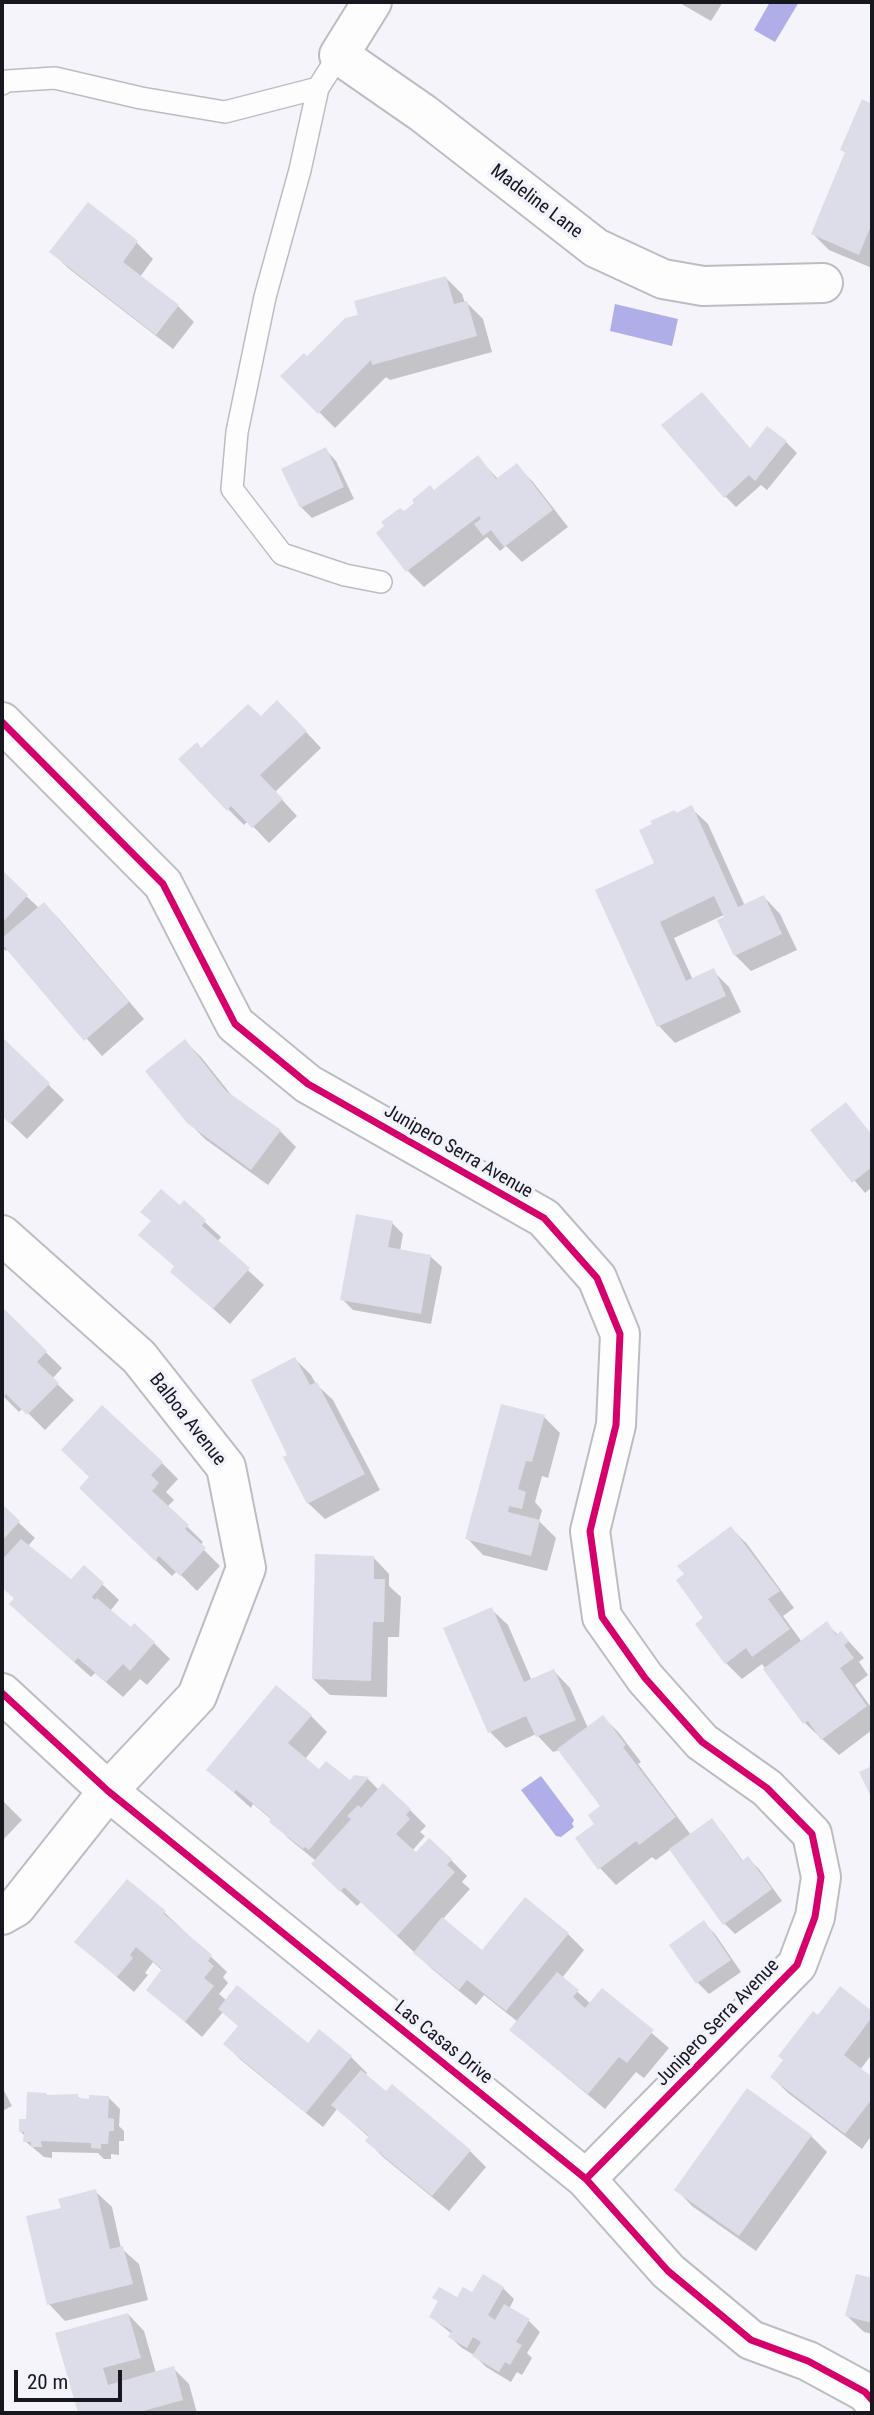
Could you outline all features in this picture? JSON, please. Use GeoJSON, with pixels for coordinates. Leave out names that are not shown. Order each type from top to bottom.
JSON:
{"type":"FeatureCollection","features":[{"type":"Feature","properties":{"kind":"street"},"geometry":{"type":"LineString","coordinates":[[339,55],[372,2]]}},
{"type":"Feature","properties":{"kind":"street","name":"Madeline Lane"},"geometry":{"type":"LineString","coordinates":[[339,55],[424,114],[596,248],[663,279],[703,286],[823,283]]}},
{"type":"Feature","properties":{"kind":"street","name":"Junipero Serra Avenue"},"geometry":{"type":"LineString","coordinates":[[2,722],[163,884],[235,1024],[308,1084],[544,1218],[597,1278],[620,1334],[616,1425],[590,1531],[602,1617],[645,1678],[702,1742],[767,1788],[811,1834],[821,1877],[815,1917],[797,1965],[586,2179]]}},
{"type":"Feature","properties":{"kind":"street","name":"Balboa Avenue"},"geometry":{"type":"LineString","coordinates":[[2,1235],[139,1357],[226,1467],[246,1567],[197,1696],[108,1791],[16,1907],[2,1915]]}},
{"type":"Feature","properties":{"kind":"street","name":"Las Casas Drive"},"geometry":{"type":"LineString","coordinates":[[2,1693],[108,1791],[586,2179],[668,2271],[751,2340],[807,2361],[865,2392],[872,2400]]}},
{"type":"Feature","properties":{"kind":"lane"},"geometry":{"type":"LineString","coordinates":[[339,55],[318,88],[300,170],[265,298],[237,432],[232,489],[282,554],[345,575],[381,582]]}},
{"type":"Feature","properties":{"kind":"lane"},"geometry":{"type":"LineString","coordinates":[[2,84],[7,80],[55,78],[141,98],[225,112],[318,88]]}},
{"type":"Feature","properties":{"kind":"water"},"geometry":{"type":"Polygon","coordinates":[[[770,2],[799,2],[775,42],[754,30],[770,2]]]}},
{"type":"Feature","properties":{"kind":"water"},"geometry":{"type":"Polygon","coordinates":[[[615,304],[678,319],[672,346],[610,331],[615,304]]]}},
{"type":"Feature","properties":{"kind":"water"},"geometry":{"type":"Polygon","coordinates":[[[541,1776],[574,1820],[574,1827],[561,1837],[556,1836],[521,1790],[541,1776]]]}},
{"type":"Feature","properties":{"kind":"building"},"geometry":{"type":"Polygon","coordinates":[[[862,99],[872,104],[872,223],[859,255],[811,234],[845,152],[840,150],[862,99]]]}},
{"type":"Feature","properties":{"kind":"building"},"geometry":{"type":"Polygon","coordinates":[[[88,202],[138,241],[123,262],[179,305],[156,335],[49,252],[88,202]]]}},
{"type":"Feature","properties":{"kind":"building"},"geometry":{"type":"Polygon","coordinates":[[[446,276],[454,304],[467,301],[477,336],[372,365],[371,360],[318,414],[280,376],[304,353],[307,356],[345,318],[358,315],[354,301],[446,276]]]}},
{"type":"Feature","properties":{"kind":"building"},"geometry":{"type":"Polygon","coordinates":[[[702,392],[750,448],[767,426],[787,441],[755,481],[749,475],[724,498],[661,425],[702,392]]]}},
{"type":"Feature","properties":{"kind":"building"},"geometry":{"type":"Polygon","coordinates":[[[326,447],[344,487],[300,508],[281,469],[326,447]]]}},
{"type":"Feature","properties":{"kind":"building"},"geometry":{"type":"Polygon","coordinates":[[[478,455],[496,479],[517,463],[553,510],[504,547],[491,530],[483,536],[474,524],[481,519],[479,516],[406,572],[376,533],[384,526],[381,522],[400,508],[404,511],[414,503],[412,500],[430,485],[434,490],[478,455]]]}},
{"type":"Feature","properties":{"kind":"building"},"geometry":{"type":"Polygon","coordinates":[[[277,700],[307,731],[260,775],[283,799],[252,828],[231,806],[227,811],[178,759],[197,742],[201,748],[248,704],[261,716],[277,700]]]}},
{"type":"Feature","properties":{"kind":"building"},"geometry":{"type":"Polygon","coordinates":[[[692,805],[738,907],[764,895],[782,934],[734,956],[717,920],[724,917],[714,896],[660,922],[686,981],[714,968],[726,996],[657,1027],[595,890],[654,863],[639,830],[652,824],[650,821],[692,805]]]}},
{"type":"Feature","properties":{"kind":"building"},"geometry":{"type":"Polygon","coordinates":[[[2,870],[28,895],[2,923],[2,870]]]}},
{"type":"Feature","properties":{"kind":"building"},"geometry":{"type":"Polygon","coordinates":[[[44,902],[129,1002],[84,1041],[2,944],[2,938],[44,902]]]}},
{"type":"Feature","properties":{"kind":"building"},"geometry":{"type":"Polygon","coordinates":[[[2,1037],[50,1083],[10,1124],[2,1116],[2,1037]]]}},
{"type":"Feature","properties":{"kind":"building"},"geometry":{"type":"Polygon","coordinates":[[[185,1039],[225,1090],[281,1130],[251,1170],[187,1123],[145,1071],[185,1039]]]}},
{"type":"Feature","properties":{"kind":"building"},"geometry":{"type":"Polygon","coordinates":[[[846,1102],[872,1135],[872,1167],[852,1183],[810,1130],[846,1102]]]}},
{"type":"Feature","properties":{"kind":"building"},"geometry":{"type":"Polygon","coordinates":[[[161,1189],[180,1205],[184,1200],[206,1220],[202,1226],[250,1268],[213,1309],[170,1272],[174,1266],[138,1235],[151,1221],[140,1212],[161,1189]]]}},
{"type":"Feature","properties":{"kind":"building"},"geometry":{"type":"Polygon","coordinates":[[[356,1214],[393,1221],[388,1247],[431,1255],[421,1314],[340,1300],[356,1214]]]}},
{"type":"Feature","properties":{"kind":"building"},"geometry":{"type":"Polygon","coordinates":[[[2,1307],[47,1351],[37,1362],[59,1383],[27,1415],[6,1394],[2,1398],[2,1307]]]}},
{"type":"Feature","properties":{"kind":"building"},"geometry":{"type":"Polygon","coordinates":[[[295,1357],[310,1385],[317,1382],[365,1474],[307,1504],[283,1457],[287,1455],[251,1380],[295,1357]]]}},
{"type":"Feature","properties":{"kind":"building"},"geometry":{"type":"Polygon","coordinates":[[[501,1404],[545,1415],[532,1462],[526,1461],[518,1489],[526,1492],[522,1509],[509,1506],[508,1512],[540,1520],[531,1556],[465,1539],[501,1404]]]}},
{"type":"Feature","properties":{"kind":"building"},"geometry":{"type":"Polygon","coordinates":[[[102,1405],[163,1462],[151,1475],[159,1483],[152,1491],[189,1525],[185,1529],[206,1548],[180,1576],[159,1556],[155,1561],[79,1488],[89,1477],[61,1450],[102,1405]]]}},
{"type":"Feature","properties":{"kind":"building"},"geometry":{"type":"Polygon","coordinates":[[[2,1504],[20,1521],[2,1541],[2,1504]]]}},
{"type":"Feature","properties":{"kind":"building"},"geometry":{"type":"Polygon","coordinates":[[[731,1526],[780,1591],[768,1599],[790,1629],[752,1657],[746,1648],[725,1664],[695,1624],[703,1618],[676,1580],[684,1574],[677,1566],[731,1526]]]}},
{"type":"Feature","properties":{"kind":"building"},"geometry":{"type":"Polygon","coordinates":[[[21,1539],[71,1579],[84,1565],[104,1583],[92,1597],[95,1600],[97,1598],[131,1627],[134,1623],[155,1642],[130,1671],[123,1664],[106,1682],[78,1658],[74,1662],[9,1604],[14,1598],[2,1588],[2,1560],[21,1539]]]}},
{"type":"Feature","properties":{"kind":"building"},"geometry":{"type":"Polygon","coordinates":[[[315,1554],[374,1556],[374,1579],[385,1579],[384,1622],[373,1622],[371,1681],[312,1679],[315,1554]]]}},
{"type":"Feature","properties":{"kind":"building"},"geometry":{"type":"Polygon","coordinates":[[[492,1607],[524,1682],[554,1669],[576,1720],[536,1737],[526,1716],[488,1733],[443,1628],[492,1607]]]}},
{"type":"Feature","properties":{"kind":"building"},"geometry":{"type":"Polygon","coordinates":[[[827,1621],[836,1635],[841,1631],[849,1641],[844,1645],[854,1658],[840,1668],[867,1706],[821,1740],[808,1721],[803,1724],[763,1669],[827,1621]]]}},
{"type":"Feature","properties":{"kind":"building"},"geometry":{"type":"Polygon","coordinates":[[[276,1685],[312,1715],[288,1743],[319,1769],[326,1761],[350,1780],[354,1775],[369,1777],[309,1850],[305,1847],[303,1849],[269,1822],[271,1818],[206,1770],[276,1685]]]}},
{"type":"Feature","properties":{"kind":"building"},"geometry":{"type":"Polygon","coordinates":[[[603,1715],[626,1745],[623,1747],[676,1817],[639,1845],[636,1841],[598,1870],[575,1838],[594,1824],[588,1815],[600,1806],[557,1749],[603,1715]]]}},
{"type":"Feature","properties":{"kind":"building"},"geometry":{"type":"Polygon","coordinates":[[[872,1766],[872,1799],[859,1772],[872,1766]]]}},
{"type":"Feature","properties":{"kind":"building"},"geometry":{"type":"Polygon","coordinates":[[[383,1783],[411,1809],[406,1815],[410,1819],[396,1834],[416,1852],[429,1838],[452,1859],[447,1865],[455,1872],[397,1936],[344,1887],[340,1892],[311,1864],[351,1819],[347,1816],[358,1805],[361,1808],[383,1783]]]}},
{"type":"Feature","properties":{"kind":"building"},"geometry":{"type":"Polygon","coordinates":[[[712,1818],[742,1861],[748,1856],[772,1889],[723,1925],[669,1849],[712,1818]]]}},
{"type":"Feature","properties":{"kind":"building"},"geometry":{"type":"Polygon","coordinates":[[[127,1879],[166,1911],[163,1913],[212,1955],[208,1961],[214,1966],[204,1978],[214,1986],[185,2022],[146,1990],[162,1969],[136,1947],[130,1955],[133,1958],[117,1977],[74,1942],[127,1879]]]}},
{"type":"Feature","properties":{"kind":"building"},"geometry":{"type":"Polygon","coordinates":[[[525,1897],[569,1933],[506,2011],[467,1980],[459,1990],[413,1953],[442,1917],[482,1950],[525,1897]]]}},
{"type":"Feature","properties":{"kind":"building"},"geometry":{"type":"Polygon","coordinates":[[[704,1920],[731,1960],[696,1984],[669,1945],[704,1920]]]}},
{"type":"Feature","properties":{"kind":"building"},"geometry":{"type":"Polygon","coordinates":[[[557,1972],[579,1990],[573,1997],[585,2008],[602,1988],[654,2030],[627,2063],[619,2057],[588,2094],[509,2030],[557,1972]]]}},
{"type":"Feature","properties":{"kind":"building"},"geometry":{"type":"Polygon","coordinates":[[[237,1985],[308,2043],[319,2029],[352,2056],[306,2113],[223,2044],[238,2026],[218,2009],[237,1985]]]}},
{"type":"Feature","properties":{"kind":"building"},"geometry":{"type":"Polygon","coordinates":[[[840,1986],[872,2011],[872,2017],[844,2055],[872,2077],[872,2099],[845,2134],[770,2077],[783,2060],[778,2056],[813,2011],[818,2015],[840,1986]]]}},
{"type":"Feature","properties":{"kind":"building"},"geometry":{"type":"Polygon","coordinates":[[[361,2070],[386,2091],[392,2084],[471,2150],[432,2196],[365,2141],[369,2136],[331,2105],[361,2070]]]}},
{"type":"Feature","properties":{"kind":"building"},"geometry":{"type":"Polygon","coordinates":[[[747,2088],[812,2135],[739,2236],[674,2190],[747,2088]]]}},
{"type":"Feature","properties":{"kind":"building"},"geometry":{"type":"Polygon","coordinates":[[[27,2092],[47,2095],[78,2094],[78,2098],[89,2099],[89,2095],[109,2096],[108,2118],[114,2119],[114,2131],[109,2131],[108,2144],[101,2144],[101,2149],[91,2148],[91,2143],[41,2141],[42,2147],[31,2147],[31,2142],[23,2142],[24,2132],[19,2132],[19,2119],[26,2119],[27,2092]]]}},
{"type":"Feature","properties":{"kind":"building"},"geometry":{"type":"Polygon","coordinates":[[[96,2189],[110,2249],[123,2246],[133,2284],[47,2305],[26,2216],[61,2208],[58,2199],[96,2189]]]}},
{"type":"Feature","properties":{"kind":"building"},"geometry":{"type":"Polygon","coordinates":[[[483,2274],[504,2287],[488,2315],[495,2320],[504,2304],[530,2319],[516,2342],[522,2345],[510,2365],[505,2362],[499,2372],[472,2356],[481,2342],[473,2337],[467,2348],[448,2337],[452,2331],[429,2317],[438,2301],[432,2298],[439,2287],[457,2297],[463,2287],[472,2292],[483,2274]]]}},
{"type":"Feature","properties":{"kind":"building"},"geometry":{"type":"Polygon","coordinates":[[[856,2274],[872,2278],[872,2323],[845,2316],[856,2274]]]}},
{"type":"Feature","properties":{"kind":"building"},"geometry":{"type":"Polygon","coordinates":[[[128,2313],[141,2358],[103,2368],[108,2385],[174,2366],[183,2400],[136,2413],[78,2413],[55,2333],[128,2313]]]}},
{"type":"Feature","properties":{"kind":"cycle path"},"geometry":{"type":"LineString","coordinates":[[2,722],[163,884],[235,1024],[308,1084],[544,1218],[597,1278],[620,1334],[616,1425],[590,1531],[602,1617],[645,1678],[702,1742],[767,1788],[812,1834],[821,1877],[815,1917],[797,1965],[586,2179]]}},
{"type":"Feature","properties":{"kind":"cycle path"},"geometry":{"type":"LineString","coordinates":[[2,1693],[108,1791],[586,2179],[668,2271],[751,2340],[808,2361],[865,2392],[872,2400]]}}]}
